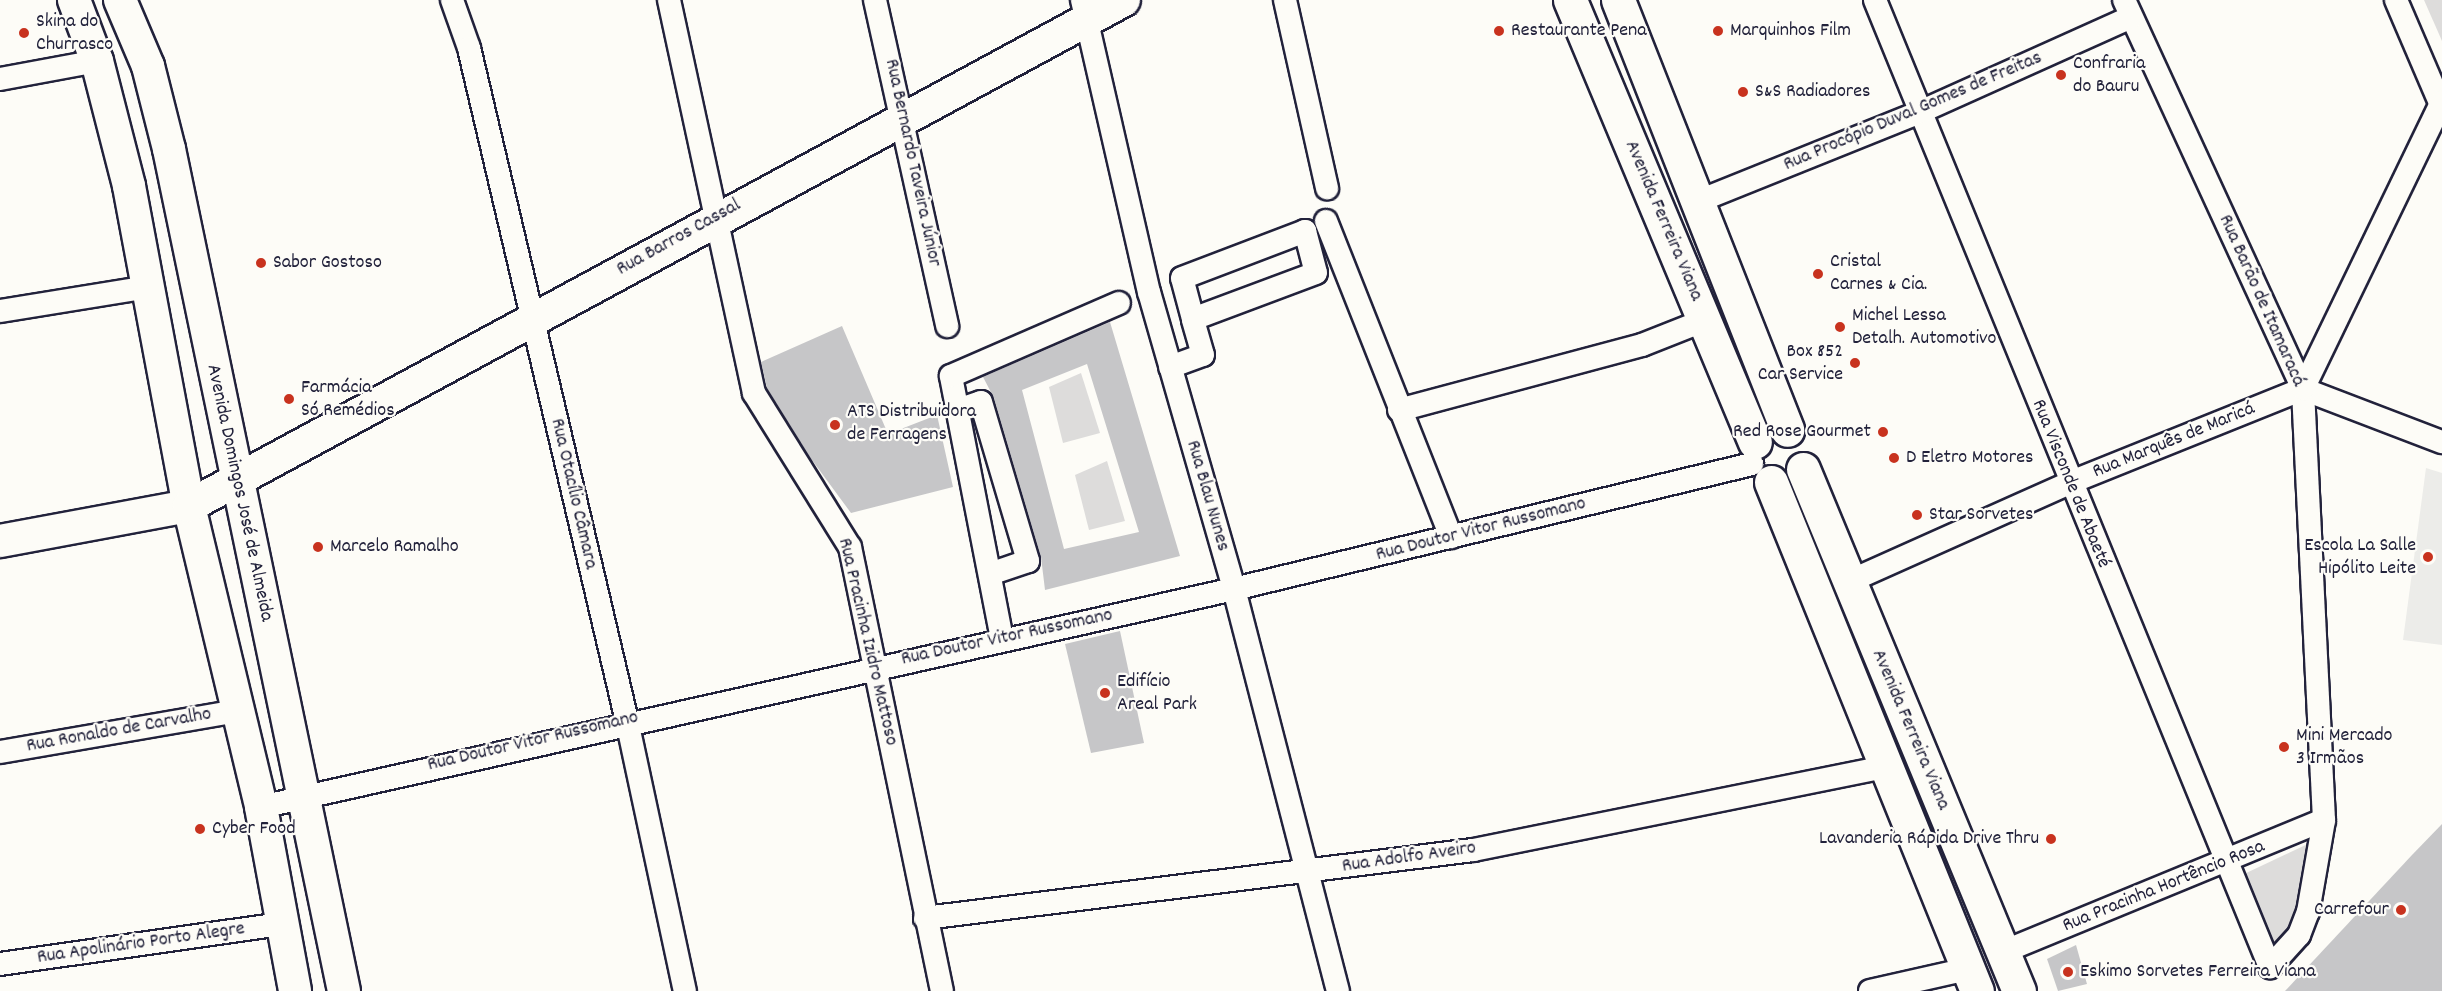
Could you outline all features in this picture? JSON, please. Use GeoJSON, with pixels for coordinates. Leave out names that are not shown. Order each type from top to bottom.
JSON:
{"type":"FeatureCollection","features":[{"type":"Feature","properties":{"kind":"main road"},"geometry":{"type":"LineString","coordinates":[[74,0],[97,61],[149,287],[189,506],[261,807],[295,991]]}},
{"type":"Feature","properties":{"kind":"main road","name":"Avenida Domingos José de Almeida"},"geometry":{"type":"LineString","coordinates":[[120,0],[148,66],[169,149],[235,480],[344,991]]}},
{"type":"Feature","properties":{"kind":"main road","name":"Rua Barros Cassal"},"geometry":{"type":"LineString","coordinates":[[0,541],[189,506],[904,117],[1084,10],[1124,0]]}},
{"type":"Feature","properties":{"kind":"main road","name":"Avenida Ferreira Viana"},"geometry":{"type":"LineString","coordinates":[[1570,0],[1705,320],[1759,463],[1888,766],[1972,980]]}},
{"type":"Feature","properties":{"kind":"main road","name":"Avenida Ferreira Viana"},"geometry":{"type":"LineString","coordinates":[[1618,0],[1694,203],[1787,430]]}},
{"type":"Feature","properties":{"kind":"main road"},"geometry":{"type":"LineString","coordinates":[[1787,430],[1804,446],[1803,469],[1791,480],[1759,463],[1766,431],[1787,430]]}},
{"type":"Feature","properties":{"kind":"main road","name":"Avenida Ferreira Viana"},"geometry":{"type":"LineString","coordinates":[[1803,469],[2019,991]]}},
{"type":"Feature","properties":{"kind":"street","name":"Rua Otacílio Câmara"},"geometry":{"type":"LineString","coordinates":[[453,0],[469,48],[627,720],[685,991]]}},
{"type":"Feature","properties":{"kind":"street","name":"Rua Pracinha Izidro Mattoso"},"geometry":{"type":"LineString","coordinates":[[669,0],[754,393],[850,547],[925,918],[942,991]]}},
{"type":"Feature","properties":{"kind":"street","name":"Rua Bernardo Taveira Júnior"},"geometry":{"type":"LineString","coordinates":[[875,0],[904,117],[946,326]]}},
{"type":"Feature","properties":{"kind":"street"},"geometry":{"type":"LineString","coordinates":[[1285,0],[1327,188]]}},
{"type":"Feature","properties":{"kind":"street","name":"Rua Visconde de Abaeté"},"geometry":{"type":"LineString","coordinates":[[1875,0],[2225,865],[2270,967]]}},
{"type":"Feature","properties":{"kind":"street"},"geometry":{"type":"LineString","coordinates":[[2396,0],[2441,104],[2302,389],[2442,441]]}},
{"type":"Feature","properties":{"kind":"street","name":"Rua Procópio Duval Gomes de Freitas"},"geometry":{"type":"LineString","coordinates":[[1694,203],[1920,112],[2128,8]]}},
{"type":"Feature","properties":{"kind":"street","name":"Rua Barão de Itamaracá"},"geometry":{"type":"LineString","coordinates":[[2128,8],[2302,389],[2324,820],[2308,912],[2299,935],[2270,967]]}},
{"type":"Feature","properties":{"kind":"street","name":"Rua Blau Nunes"},"geometry":{"type":"LineString","coordinates":[[1084,10],[1170,367],[1234,589],[1338,991]]}},
{"type":"Feature","properties":{"kind":"street"},"geometry":{"type":"LineString","coordinates":[[0,79],[97,61]]}},
{"type":"Feature","properties":{"kind":"street"},"geometry":{"type":"LineString","coordinates":[[1326,221],[1451,537]]}},
{"type":"Feature","properties":{"kind":"street"},"geometry":{"type":"LineString","coordinates":[[1170,367],[1203,355],[1193,319],[1182,278],[1305,231],[1316,273],[1193,319]]}},
{"type":"Feature","properties":{"kind":"street"},"geometry":{"type":"LineString","coordinates":[[0,311],[149,287]]}},
{"type":"Feature","properties":{"kind":"street"},"geometry":{"type":"LineString","coordinates":[[1002,639],[951,376],[1119,303]]}},
{"type":"Feature","properties":{"kind":"street"},"geometry":{"type":"LineString","coordinates":[[1399,410],[1642,345],[1705,320]]}},
{"type":"Feature","properties":{"kind":"street","name":"Rua Marquês de Maricá"},"geometry":{"type":"LineString","coordinates":[[1848,582],[2069,483],[2302,389]]}},
{"type":"Feature","properties":{"kind":"street"},"geometry":{"type":"LineString","coordinates":[[958,410],[981,402],[1028,561],[990,574]]}},
{"type":"Feature","properties":{"kind":"street","name":"Rua Doutor Vitor Russomano"},"geometry":{"type":"LineString","coordinates":[[261,807],[627,720],[1234,589],[1759,463]]}},
{"type":"Feature","properties":{"kind":"street","name":"Rua Ronaldo de Carvalho"},"geometry":{"type":"LineString","coordinates":[[0,752],[237,711]]}},
{"type":"Feature","properties":{"kind":"street","name":"Rua Adolfo Aveiro"},"geometry":{"type":"LineString","coordinates":[[925,918],[1473,850],[1888,766]]}},
{"type":"Feature","properties":{"kind":"street","name":"Rua Pracinha Hortêncio Rosa"},"geometry":{"type":"LineString","coordinates":[[2003,952],[2225,865],[2324,820]]}},
{"type":"Feature","properties":{"kind":"street","name":"Rua Apolinário Porto Alegre"},"geometry":{"type":"LineString","coordinates":[[0,964],[282,924]]}},
{"type":"Feature","properties":{"kind":"street"},"geometry":{"type":"LineString","coordinates":[[1870,991],[1972,980]]}},
{"type":"Feature","properties":{"kind":"shaded area"},"geometry":{"type":"Polygon","coordinates":[[[2424,0],[2442,0],[2442,41],[2424,0]]]}},
{"type":"Feature","properties":{"kind":"shaded area"},"geometry":{"type":"Polygon","coordinates":[[[1081,373],[1100,433],[1063,443],[1049,387],[1081,373]]]}},
{"type":"Feature","properties":{"kind":"shaded area"},"geometry":{"type":"Polygon","coordinates":[[[1107,461],[1125,521],[1089,530],[1075,475],[1107,461]]]}},
{"type":"Feature","properties":{"kind":"shaded area","name":"Escola La Salle Hipólito Leite"},"geometry":{"type":"Polygon","coordinates":[[[2426,468],[2442,473],[2442,645],[2403,640],[2426,468]]]}},
{"type":"Feature","properties":{"kind":"shaded area"},"geometry":{"type":"Polygon","coordinates":[[[2312,842],[2306,909],[2272,949],[2242,875],[2312,842]]]}},
{"type":"Feature","properties":{"kind":"building"},"geometry":{"type":"Polygon","coordinates":[[[1110,322],[1180,556],[1045,590],[1041,557],[994,398],[983,377],[1110,322]],[[1087,364],[1022,390],[1064,549],[1139,532],[1087,364]]]}},
{"type":"Feature","properties":{"kind":"building","name":"ATS Distribuidora de Ferragens"},"geometry":{"type":"Polygon","coordinates":[[[842,326],[888,434],[937,415],[953,487],[851,513],[809,456],[767,388],[761,362],[842,326]]]}},
{"type":"Feature","properties":{"kind":"building","name":"Edifício Areal Park"},"geometry":{"type":"Polygon","coordinates":[[[1120,631],[1144,743],[1091,753],[1065,644],[1120,631]]]}},
{"type":"Feature","properties":{"kind":"building","name":"Carrefour"},"geometry":{"type":"Polygon","coordinates":[[[2442,824],[2442,991],[2285,991],[2412,855],[2442,824]]]}},
{"type":"Feature","properties":{"kind":"building","name":"Eskimo Sorvetes Ferreira Viana"},"geometry":{"type":"Polygon","coordinates":[[[2076,945],[2087,984],[2058,991],[2047,959],[2076,945]]]}},
{"type":"Feature","properties":{"kind":"place","name":"Restaurante Pena"},"geometry":{"type":"Point","coordinates":[1499,31]}},
{"type":"Feature","properties":{"kind":"place","name":"Marquinhos Film"},"geometry":{"type":"Point","coordinates":[1718,31]}},
{"type":"Feature","properties":{"kind":"place","name":"Skina do Churrasco"},"geometry":{"type":"Point","coordinates":[24,33]}},
{"type":"Feature","properties":{"kind":"place","name":"Confraria do Bauru"},"geometry":{"type":"Point","coordinates":[2061,75]}},
{"type":"Feature","properties":{"kind":"place","name":"S&S Radiadores"},"geometry":{"type":"Point","coordinates":[1743,92]}},
{"type":"Feature","properties":{"kind":"place","name":"Sabor Gostoso"},"geometry":{"type":"Point","coordinates":[261,263]}},
{"type":"Feature","properties":{"kind":"place","name":"Cristal Carnes & Cia."},"geometry":{"type":"Point","coordinates":[1818,274]}},
{"type":"Feature","properties":{"kind":"place","name":"Michel Lessa Detalh. Automotivo"},"geometry":{"type":"Point","coordinates":[1840,327]}},
{"type":"Feature","properties":{"kind":"place","name":"Box 852 Car Service"},"geometry":{"type":"Point","coordinates":[1855,363]}},
{"type":"Feature","properties":{"kind":"place","name":"Farmácia Só Remédios"},"geometry":{"type":"Point","coordinates":[289,399]}},
{"type":"Feature","properties":{"kind":"place","name":"ATS Distribuidora de Ferragens"},"geometry":{"type":"Point","coordinates":[835,425]}},
{"type":"Feature","properties":{"kind":"place","name":"Red Rose Gourmet"},"geometry":{"type":"Point","coordinates":[1883,432]}},
{"type":"Feature","properties":{"kind":"place","name":"D Eletro Motores"},"geometry":{"type":"Point","coordinates":[1894,458]}},
{"type":"Feature","properties":{"kind":"place","name":"Star Sorvetes"},"geometry":{"type":"Point","coordinates":[1917,515]}},
{"type":"Feature","properties":{"kind":"place","name":"Marcelo Ramalho"},"geometry":{"type":"Point","coordinates":[318,547]}},
{"type":"Feature","properties":{"kind":"place","name":"Escola La Salle Hipólito Leite"},"geometry":{"type":"Point","coordinates":[2428,557]}},
{"type":"Feature","properties":{"kind":"place","name":"Edifício Areal Park"},"geometry":{"type":"Point","coordinates":[1105,693]}},
{"type":"Feature","properties":{"kind":"place","name":"Mini Mercado 3 Irmãos"},"geometry":{"type":"Point","coordinates":[2284,747]}},
{"type":"Feature","properties":{"kind":"place","name":"Cyber Food"},"geometry":{"type":"Point","coordinates":[200,829]}},
{"type":"Feature","properties":{"kind":"place","name":"Lavanderia Rápida Drive Thru"},"geometry":{"type":"Point","coordinates":[2051,839]}},
{"type":"Feature","properties":{"kind":"place","name":"Carrefour"},"geometry":{"type":"Point","coordinates":[2401,910]}},
{"type":"Feature","properties":{"kind":"place","name":"Eskimo Sorvetes Ferreira Viana"},"geometry":{"type":"Point","coordinates":[2068,972]}}]}
